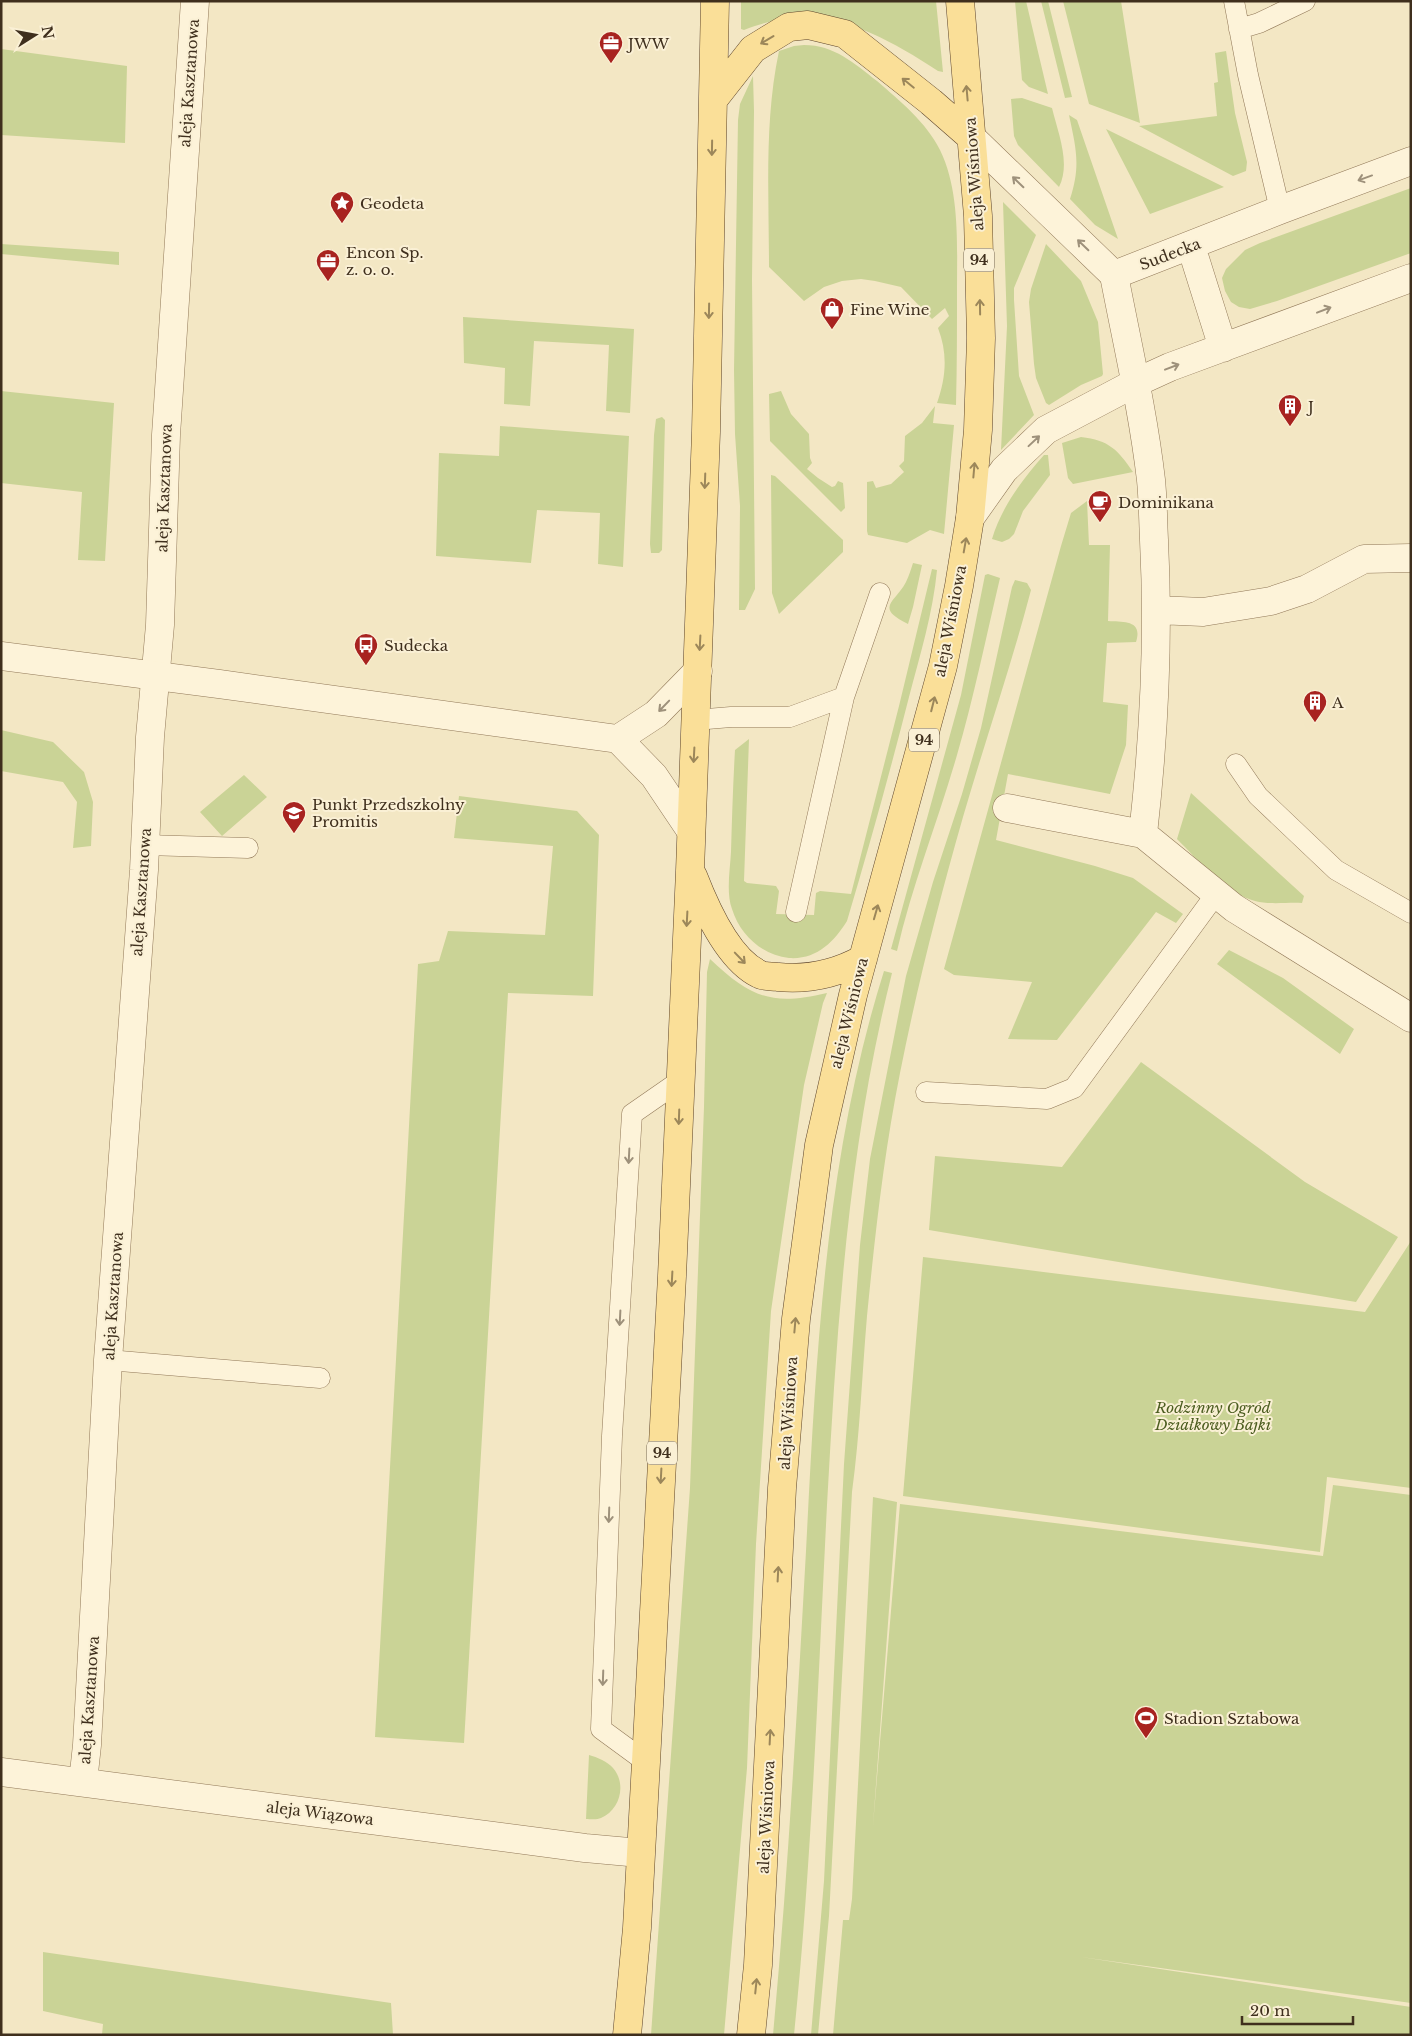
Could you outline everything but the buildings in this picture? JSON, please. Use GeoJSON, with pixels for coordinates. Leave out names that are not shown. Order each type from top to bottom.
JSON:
{"type":"FeatureCollection","features":[{"type":"Feature","properties":{"kind":"main road","name":"94"},"geometry":{"type":"LineString","coordinates":[[627,2035],[637,1928],[681,1080],[706,442],[715,1]]}},
{"type":"Feature","properties":{"kind":"main road","name":"aleja Wiśniowa"},"geometry":{"type":"LineString","coordinates":[[751,2035],[758,1965],[782,1488],[796,1319],[819,1145],[840,1047],[943,666],[970,518],[978,430],[981,338],[979,232],[960,1]]}},
{"type":"Feature","properties":{"kind":"main road"},"geometry":{"type":"LineString","coordinates":[[713,100],[753,48],[789,27],[808,24],[845,34],[853,39],[931,102],[971,138]]}},
{"type":"Feature","properties":{"kind":"main road"},"geometry":{"type":"LineString","coordinates":[[690,871],[709,916],[738,958],[759,975],[793,978],[825,975],[838,972],[863,959]]}},
{"type":"Feature","properties":{"kind":"street","name":"aleja Kasztanowa"},"geometry":{"type":"LineString","coordinates":[[83,1782],[87,1744],[108,1360],[160,625],[166,435],[195,1]]}},
{"type":"Feature","properties":{"kind":"street"},"geometry":{"type":"LineString","coordinates":[[971,138],[1114,275],[1135,383],[1151,481],[1158,610],[1148,786],[1143,834]]}},
{"type":"Feature","properties":{"kind":"street","name":"Sudecka"},"geometry":{"type":"LineString","coordinates":[[1114,275],[1411,161]]}},
{"type":"Feature","properties":{"kind":"street"},"geometry":{"type":"LineString","coordinates":[[1191,246],[1222,348]]}},
{"type":"Feature","properties":{"kind":"street"},"geometry":{"type":"LineString","coordinates":[[970,518],[1004,470],[1046,430],[1135,383],[1222,348],[1411,278]]}},
{"type":"Feature","properties":{"kind":"street"},"geometry":{"type":"LineString","coordinates":[[1158,610],[1203,612],[1271,601],[1308,590],[1364,559],[1411,558]]}},
{"type":"Feature","properties":{"kind":"street"},"geometry":{"type":"LineString","coordinates":[[1,656],[618,739],[654,776],[691,831]]}},
{"type":"Feature","properties":{"kind":"street"},"geometry":{"type":"LineString","coordinates":[[618,739],[656,714],[698,671]]}},
{"type":"Feature","properties":{"kind":"street"},"geometry":{"type":"LineString","coordinates":[[1007,808],[1143,834],[1234,908],[1411,1018]]}},
{"type":"Feature","properties":{"kind":"street","name":"aleja Wiązowa"},"geometry":{"type":"LineString","coordinates":[[1,1772],[585,1848],[640,1853]]}},
{"type":"Feature","properties":{"kind":"lane"},"geometry":{"type":"LineString","coordinates":[[1234,1],[1238,29],[1280,210]]}},
{"type":"Feature","properties":{"kind":"lane"},"geometry":{"type":"LineString","coordinates":[[1238,29],[1259,23],[1305,1]]}},
{"type":"Feature","properties":{"kind":"lane"},"geometry":{"type":"LineString","coordinates":[[796,912],[844,697],[880,593]]}},
{"type":"Feature","properties":{"kind":"lane"},"geometry":{"type":"LineString","coordinates":[[695,720],[731,717],[790,717],[844,697]]}},
{"type":"Feature","properties":{"kind":"lane"},"geometry":{"type":"LineString","coordinates":[[1236,764],[1258,796],[1336,870],[1411,913]]}},
{"type":"Feature","properties":{"kind":"lane"},"geometry":{"type":"LineString","coordinates":[[145,846],[184,845],[248,848]]}},
{"type":"Feature","properties":{"kind":"lane"},"geometry":{"type":"LineString","coordinates":[[926,1092],[1047,1099],[1074,1088],[1216,894]]}},
{"type":"Feature","properties":{"kind":"lane"},"geometry":{"type":"LineString","coordinates":[[646,1762],[601,1729],[612,1436],[632,1114],[681,1080]]}},
{"type":"Feature","properties":{"kind":"lane"},"geometry":{"type":"LineString","coordinates":[[108,1360],[320,1378]]}},
{"type":"Feature","properties":{"kind":"green space"},"geometry":{"type":"Polygon","coordinates":[[[741,1],[936,1],[943,72],[938,71],[891,43],[845,24],[821,19],[796,18],[771,21],[744,30],[741,29],[741,1]]]}},
{"type":"Feature","properties":{"kind":"green space"},"geometry":{"type":"Polygon","coordinates":[[[1015,1],[1026,1],[1048,94],[1029,87],[1022,80],[1015,1]]]}},
{"type":"Feature","properties":{"kind":"green space"},"geometry":{"type":"Polygon","coordinates":[[[1041,1],[1048,1],[1072,97],[1065,98],[1041,1]]]}},
{"type":"Feature","properties":{"kind":"green space"},"geometry":{"type":"Polygon","coordinates":[[[1063,1],[1121,1],[1140,123],[1089,104],[1063,1]]]}},
{"type":"Feature","properties":{"kind":"green space"},"geometry":{"type":"Polygon","coordinates":[[[804,45],[825,48],[843,56],[877,81],[912,112],[940,150],[951,183],[956,218],[956,405],[937,403],[945,366],[938,328],[949,316],[945,308],[932,319],[901,287],[861,279],[842,281],[824,287],[804,301],[769,267],[768,159],[774,78],[779,51],[804,45]]]}},
{"type":"Feature","properties":{"kind":"green space"},"geometry":{"type":"Polygon","coordinates":[[[1,49],[127,66],[125,143],[1,135],[1,49]]]}},
{"type":"Feature","properties":{"kind":"green space"},"geometry":{"type":"Polygon","coordinates":[[[1226,51],[1235,113],[1247,162],[1246,171],[1233,176],[1139,126],[1217,116],[1214,83],[1218,82],[1215,53],[1226,51]]]}},
{"type":"Feature","properties":{"kind":"green space"},"geometry":{"type":"Polygon","coordinates":[[[753,76],[752,280],[755,589],[745,610],[739,610],[740,506],[735,434],[734,370],[738,120],[740,104],[753,76]]]}},
{"type":"Feature","properties":{"kind":"green space"},"geometry":{"type":"Polygon","coordinates":[[[1022,98],[1052,108],[1064,158],[1064,168],[1059,187],[1018,145],[1014,136],[1011,99],[1022,98]]]}},
{"type":"Feature","properties":{"kind":"green space"},"geometry":{"type":"Polygon","coordinates":[[[1069,115],[1077,120],[1118,239],[1095,225],[1070,199],[1075,177],[1076,157],[1069,115]]]}},
{"type":"Feature","properties":{"kind":"green space"},"geometry":{"type":"Polygon","coordinates":[[[1106,129],[1224,187],[1150,214],[1106,129]]]}},
{"type":"Feature","properties":{"kind":"green space"},"geometry":{"type":"Polygon","coordinates":[[[1411,188],[1411,253],[1250,309],[1239,307],[1231,302],[1225,291],[1222,278],[1226,269],[1245,250],[1411,188]]]}},
{"type":"Feature","properties":{"kind":"green space"},"geometry":{"type":"Polygon","coordinates":[[[1003,202],[1036,235],[1014,288],[1019,376],[1034,415],[1001,450],[1007,326],[1003,202]]]}},
{"type":"Feature","properties":{"kind":"green space"},"geometry":{"type":"Polygon","coordinates":[[[1,244],[119,252],[119,265],[1,254],[1,244]]]}},
{"type":"Feature","properties":{"kind":"green space"},"geometry":{"type":"Polygon","coordinates":[[[1046,244],[1081,281],[1098,322],[1103,374],[1049,405],[1046,403],[1036,378],[1029,302],[1031,289],[1046,244]]]}},
{"type":"Feature","properties":{"kind":"green space"},"geometry":{"type":"Polygon","coordinates":[[[463,317],[634,329],[630,413],[606,411],[609,345],[534,341],[530,406],[504,404],[505,368],[464,363],[463,317]]]}},
{"type":"Feature","properties":{"kind":"green space"},"geometry":{"type":"Polygon","coordinates":[[[1,391],[114,403],[105,561],[78,560],[82,492],[1,483],[1,391]]]}},
{"type":"Feature","properties":{"kind":"green space"},"geometry":{"type":"Polygon","coordinates":[[[781,391],[791,414],[809,434],[812,463],[807,469],[832,487],[838,481],[843,483],[845,508],[841,512],[770,441],[769,394],[781,391]]]}},
{"type":"Feature","properties":{"kind":"green space"},"geometry":{"type":"Polygon","coordinates":[[[935,406],[933,423],[954,425],[944,534],[930,530],[907,543],[868,535],[867,482],[873,481],[876,488],[891,484],[904,472],[899,466],[904,461],[905,436],[922,423],[935,406]]]}},
{"type":"Feature","properties":{"kind":"green space"},"geometry":{"type":"Polygon","coordinates":[[[662,417],[665,420],[662,550],[659,553],[651,553],[654,435],[656,419],[662,417]]]}},
{"type":"Feature","properties":{"kind":"green space"},"geometry":{"type":"Polygon","coordinates":[[[500,426],[629,436],[623,567],[598,564],[600,513],[537,510],[531,563],[436,556],[439,453],[499,456],[500,426]]]}},
{"type":"Feature","properties":{"kind":"green space"},"geometry":{"type":"Polygon","coordinates":[[[1081,437],[1091,438],[1112,447],[1133,472],[1073,484],[1068,478],[1062,443],[1081,437]]]}},
{"type":"Feature","properties":{"kind":"green space"},"geometry":{"type":"Polygon","coordinates":[[[1044,455],[1048,455],[1050,475],[1023,511],[1014,534],[1002,542],[992,539],[1007,505],[1028,474],[1044,455]]]}},
{"type":"Feature","properties":{"kind":"green space"},"geometry":{"type":"Polygon","coordinates":[[[771,475],[775,476],[843,540],[843,552],[779,614],[772,593],[771,475]]]}},
{"type":"Feature","properties":{"kind":"green space"},"geometry":{"type":"Polygon","coordinates":[[[1087,501],[1089,545],[1110,545],[1108,621],[1126,622],[1137,630],[1136,642],[1107,643],[1103,702],[1128,705],[1126,745],[1110,794],[1008,774],[996,840],[1133,878],[1183,914],[1176,923],[1156,912],[1057,1040],[1008,1039],[1032,982],[954,975],[944,969],[1071,513],[1087,501]]]}},
{"type":"Feature","properties":{"kind":"green space"},"geometry":{"type":"Polygon","coordinates":[[[913,563],[922,565],[908,624],[892,613],[890,604],[906,582],[913,563]]]}},
{"type":"Feature","properties":{"kind":"green space"},"geometry":{"type":"Polygon","coordinates":[[[932,569],[937,570],[926,634],[847,921],[836,936],[816,953],[799,958],[789,958],[770,953],[746,935],[740,927],[730,903],[729,881],[735,750],[749,739],[744,881],[747,883],[776,886],[779,891],[776,914],[814,915],[816,893],[820,891],[851,894],[932,569]]]}},
{"type":"Feature","properties":{"kind":"green space"},"geometry":{"type":"Polygon","coordinates":[[[988,574],[1000,578],[974,689],[950,780],[910,902],[897,951],[891,949],[961,695],[985,575],[988,574]]]}},
{"type":"Feature","properties":{"kind":"green space"},"geometry":{"type":"Polygon","coordinates":[[[1015,580],[1027,583],[1031,590],[963,817],[937,912],[921,976],[894,1103],[885,1164],[867,1316],[852,1492],[829,1916],[818,2035],[811,2035],[824,1881],[844,1464],[860,1245],[870,1159],[906,976],[981,728],[1015,580]]]}},
{"type":"Feature","properties":{"kind":"green space"},"geometry":{"type":"Polygon","coordinates":[[[1,730],[53,742],[84,772],[93,802],[91,846],[73,848],[77,802],[63,782],[1,771],[1,730]]]}},
{"type":"Feature","properties":{"kind":"green space"},"geometry":{"type":"Polygon","coordinates":[[[244,775],[267,797],[222,836],[200,812],[244,775]]]}},
{"type":"Feature","properties":{"kind":"green space"},"geometry":{"type":"Polygon","coordinates":[[[1191,793],[1304,896],[1302,903],[1267,903],[1244,897],[1223,884],[1203,866],[1177,839],[1191,793]]]}},
{"type":"Feature","properties":{"kind":"green space"},"geometry":{"type":"Polygon","coordinates":[[[459,796],[577,811],[599,835],[593,996],[508,993],[464,1743],[375,1737],[418,964],[439,961],[448,931],[545,935],[553,846],[454,838],[459,796]]]}},
{"type":"Feature","properties":{"kind":"green space"},"geometry":{"type":"Polygon","coordinates":[[[1229,950],[1283,978],[1354,1029],[1340,1054],[1217,964],[1229,950]]]}},
{"type":"Feature","properties":{"kind":"green space"},"geometry":{"type":"Polygon","coordinates":[[[710,959],[738,983],[763,995],[791,999],[827,993],[804,1085],[771,1311],[756,1544],[747,1768],[724,2035],[651,2035],[690,1488],[707,972],[710,959]]]}},
{"type":"Feature","properties":{"kind":"green space"},"geometry":{"type":"Polygon","coordinates":[[[884,971],[892,973],[877,1038],[865,1104],[855,1171],[840,1304],[827,1505],[810,1836],[794,2035],[773,2035],[792,1793],[814,1405],[827,1258],[848,1113],[864,1042],[884,971]]]}},
{"type":"Feature","properties":{"kind":"green space"},"geometry":{"type":"Polygon","coordinates":[[[1141,1062],[1305,1182],[1398,1237],[1356,1302],[929,1230],[935,1156],[1062,1167],[1141,1062]]]}},
{"type":"Feature","properties":{"kind":"green space","name":"Rodzinny Ogród Działkowy Bajki"},"geometry":{"type":"Polygon","coordinates":[[[1411,1241],[1411,1488],[1327,1477],[1320,1552],[903,1496],[923,1257],[1365,1312],[1411,1241]]]}},
{"type":"Feature","properties":{"kind":"green space","name":"Stadion Sztabowa"},"geometry":{"type":"Polygon","coordinates":[[[1333,1485],[1411,1495],[1411,2003],[1081,1957],[1411,2007],[1411,2035],[833,2035],[843,1920],[849,1920],[852,1899],[873,1497],[897,1502],[873,1825],[900,1504],[1323,1556],[1333,1485]]]}},
{"type":"Feature","properties":{"kind":"green space"},"geometry":{"type":"Polygon","coordinates":[[[589,1755],[611,1766],[620,1781],[617,1803],[608,1814],[598,1819],[586,1819],[589,1755]]]}},
{"type":"Feature","properties":{"kind":"green space"},"geometry":{"type":"Polygon","coordinates":[[[43,1952],[391,2003],[393,2035],[102,2035],[103,2024],[43,2011],[43,1952]]]}},
{"type":"Feature","properties":{"kind":"place","name":"JWW"},"geometry":{"type":"Point","coordinates":[611,64]}},
{"type":"Feature","properties":{"kind":"place","name":"Geodeta"},"geometry":{"type":"Point","coordinates":[342,224]}},
{"type":"Feature","properties":{"kind":"place","name":"Encon Sp. z. o. o."},"geometry":{"type":"Point","coordinates":[328,282]}},
{"type":"Feature","properties":{"kind":"place","name":"Fine Wine"},"geometry":{"type":"Point","coordinates":[832,330]}},
{"type":"Feature","properties":{"kind":"place","name":"J"},"geometry":{"type":"Point","coordinates":[1290,427]}},
{"type":"Feature","properties":{"kind":"place","name":"Dominikana"},"geometry":{"type":"Point","coordinates":[1100,523]}},
{"type":"Feature","properties":{"kind":"place","name":"Sudecka"},"geometry":{"type":"Point","coordinates":[366,666]}},
{"type":"Feature","properties":{"kind":"place","name":"A"},"geometry":{"type":"Point","coordinates":[1315,723]}},
{"type":"Feature","properties":{"kind":"place","name":"Punkt Przedszkolny Promitis"},"geometry":{"type":"Point","coordinates":[294,834]}},
{"type":"Feature","properties":{"kind":"place","name":"Stadion Sztabowa"},"geometry":{"type":"Point","coordinates":[1146,1739]}}]}
